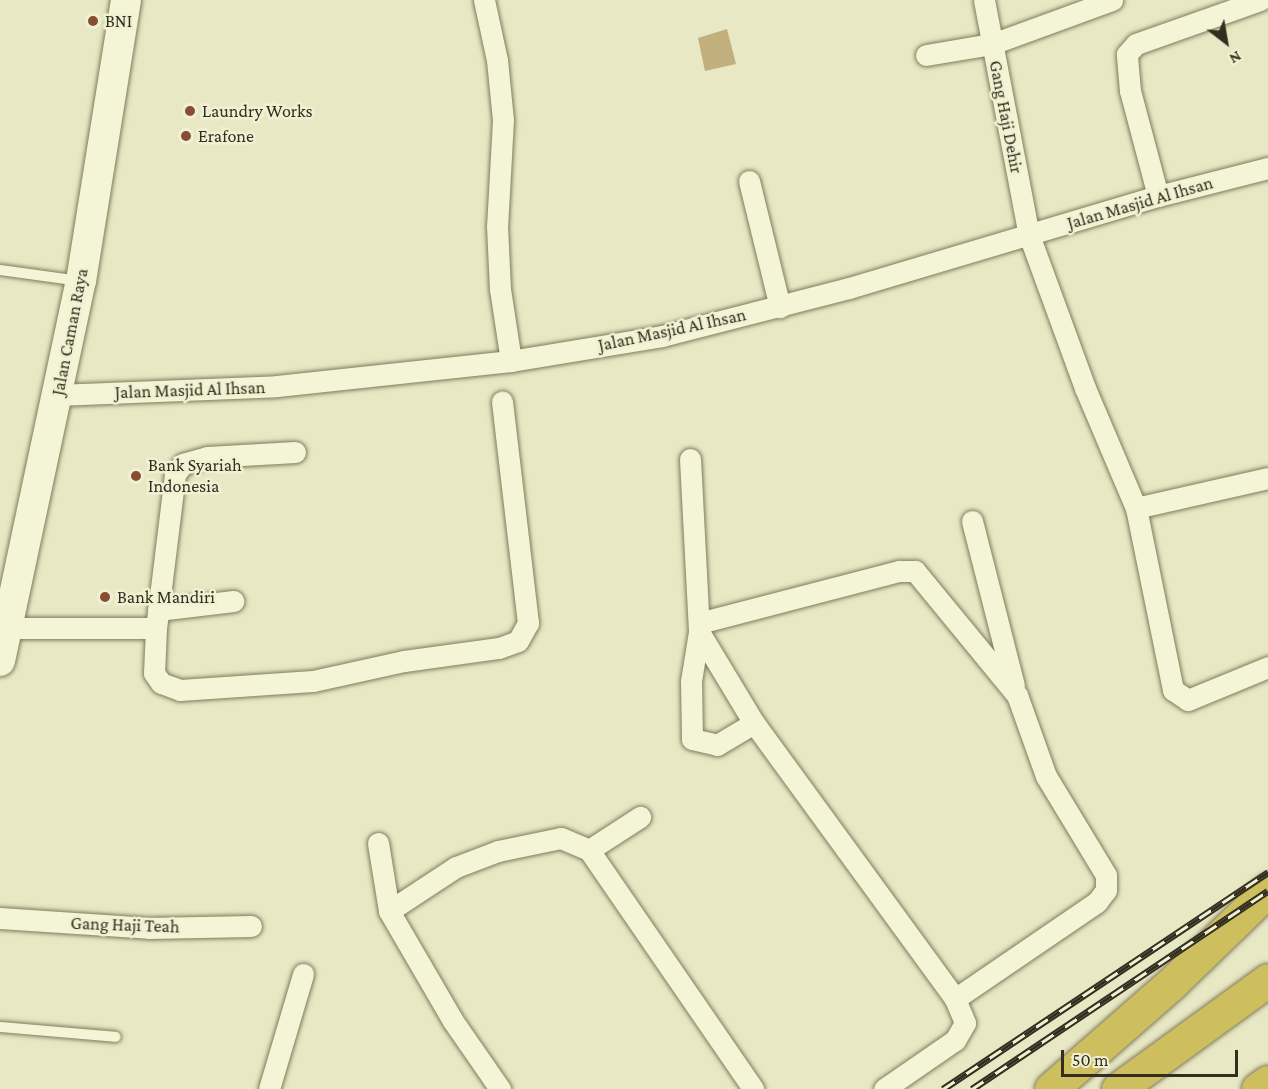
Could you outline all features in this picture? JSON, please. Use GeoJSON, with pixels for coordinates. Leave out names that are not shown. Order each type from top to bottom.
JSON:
{"type":"FeatureCollection","features":[{"type":"Feature","properties":{"kind":"highway"},"geometry":{"type":"LineString","coordinates":[[1051,1089],[1171,984],[1268,890]]}},
{"type":"Feature","properties":{"kind":"highway"},"geometry":{"type":"LineString","coordinates":[[1118,1089],[1268,980]]}},
{"type":"Feature","properties":{"kind":"highway"},"geometry":{"type":"LineString","coordinates":[[1118,1089],[1268,990]]}},
{"type":"Feature","properties":{"kind":"highway"},"geometry":{"type":"LineString","coordinates":[[1258,1089],[1268,1082]]}},
{"type":"Feature","properties":{"kind":"main road","name":"Jalan Caman Raya"},"geometry":{"type":"LineString","coordinates":[[0,661],[81,281],[126,0]]}},
{"type":"Feature","properties":{"kind":"street"},"geometry":{"type":"LineString","coordinates":[[484,0],[497,60],[503,120],[497,226],[510,361]]}},
{"type":"Feature","properties":{"kind":"street","name":"Gang Haji Dehir"},"geometry":{"type":"LineString","coordinates":[[984,0],[1029,235],[1085,388],[1136,508],[1173,690],[1188,700],[1249,672],[1268,667]]}},
{"type":"Feature","properties":{"kind":"street"},"geometry":{"type":"LineString","coordinates":[[926,55],[992,44],[1112,0]]}},
{"type":"Feature","properties":{"kind":"street"},"geometry":{"type":"LineString","coordinates":[[1158,196],[1130,91],[1127,54],[1136,44],[1260,0]]}},
{"type":"Feature","properties":{"kind":"street","name":"Jalan Masjid Al Ihsan"},"geometry":{"type":"LineString","coordinates":[[57,395],[277,386],[510,361],[662,336],[780,307],[1158,196],[1268,168]]}},
{"type":"Feature","properties":{"kind":"street"},"geometry":{"type":"LineString","coordinates":[[750,181],[780,307]]}},
{"type":"Feature","properties":{"kind":"street"},"geometry":{"type":"LineString","coordinates":[[295,452],[207,457],[183,464],[175,474],[157,619],[154,673],[161,683],[180,690],[312,681],[404,661],[499,648],[518,640],[528,623],[502,402]]}},
{"type":"Feature","properties":{"kind":"street"},"geometry":{"type":"LineString","coordinates":[[690,459],[699,628],[691,681],[692,740],[717,745],[754,723]]}},
{"type":"Feature","properties":{"kind":"street"},"geometry":{"type":"LineString","coordinates":[[1136,508],[1268,477]]}},
{"type":"Feature","properties":{"kind":"street"},"geometry":{"type":"LineString","coordinates":[[955,999],[1097,902],[1106,890],[1106,875],[1100,861],[1046,776],[1017,695],[972,521]]}},
{"type":"Feature","properties":{"kind":"street"},"geometry":{"type":"LineString","coordinates":[[699,628],[899,571],[915,571],[1017,695]]}},
{"type":"Feature","properties":{"kind":"street"},"geometry":{"type":"LineString","coordinates":[[6,628],[157,619],[233,601]]}},
{"type":"Feature","properties":{"kind":"street"},"geometry":{"type":"LineString","coordinates":[[699,628],[754,723],[955,999],[965,1023],[955,1040],[884,1089]]}},
{"type":"Feature","properties":{"kind":"street"},"geometry":{"type":"LineString","coordinates":[[589,849],[640,817]]}},
{"type":"Feature","properties":{"kind":"street"},"geometry":{"type":"LineString","coordinates":[[389,911],[456,867],[498,851],[561,838],[589,849],[753,1089]]}},
{"type":"Feature","properties":{"kind":"street"},"geometry":{"type":"LineString","coordinates":[[378,843],[389,911],[453,1021],[500,1089]]}},
{"type":"Feature","properties":{"kind":"street","name":"Gang Haji Teah"},"geometry":{"type":"LineString","coordinates":[[0,918],[149,928],[251,926]]}},
{"type":"Feature","properties":{"kind":"street"},"geometry":{"type":"LineString","coordinates":[[269,1089],[303,974]]}},
{"type":"Feature","properties":{"kind":"lane"},"geometry":{"type":"LineString","coordinates":[[0,270],[81,281]]}},
{"type":"Feature","properties":{"kind":"lane"},"geometry":{"type":"LineString","coordinates":[[0,1027],[116,1037]]}},
{"type":"Feature","properties":{"kind":"building"},"geometry":{"type":"Polygon","coordinates":[[[727,29],[736,64],[705,71],[698,38],[727,29]]]}},
{"type":"Feature","properties":{"kind":"railway"},"geometry":{"type":"LineString","coordinates":[[943,1089],[1268,872]]}},
{"type":"Feature","properties":{"kind":"railway"},"geometry":{"type":"LineString","coordinates":[[972,1089],[1268,891]]}},
{"type":"Feature","properties":{"kind":"place","name":"BNI"},"geometry":{"type":"Point","coordinates":[93,21]}},
{"type":"Feature","properties":{"kind":"place","name":"Laundry Works"},"geometry":{"type":"Point","coordinates":[190,111]}},
{"type":"Feature","properties":{"kind":"place","name":"Erafone"},"geometry":{"type":"Point","coordinates":[186,136]}},
{"type":"Feature","properties":{"kind":"place","name":"Bank Syariah Indonesia"},"geometry":{"type":"Point","coordinates":[136,476]}},
{"type":"Feature","properties":{"kind":"place","name":"Bank Mandiri"},"geometry":{"type":"Point","coordinates":[105,597]}}]}
